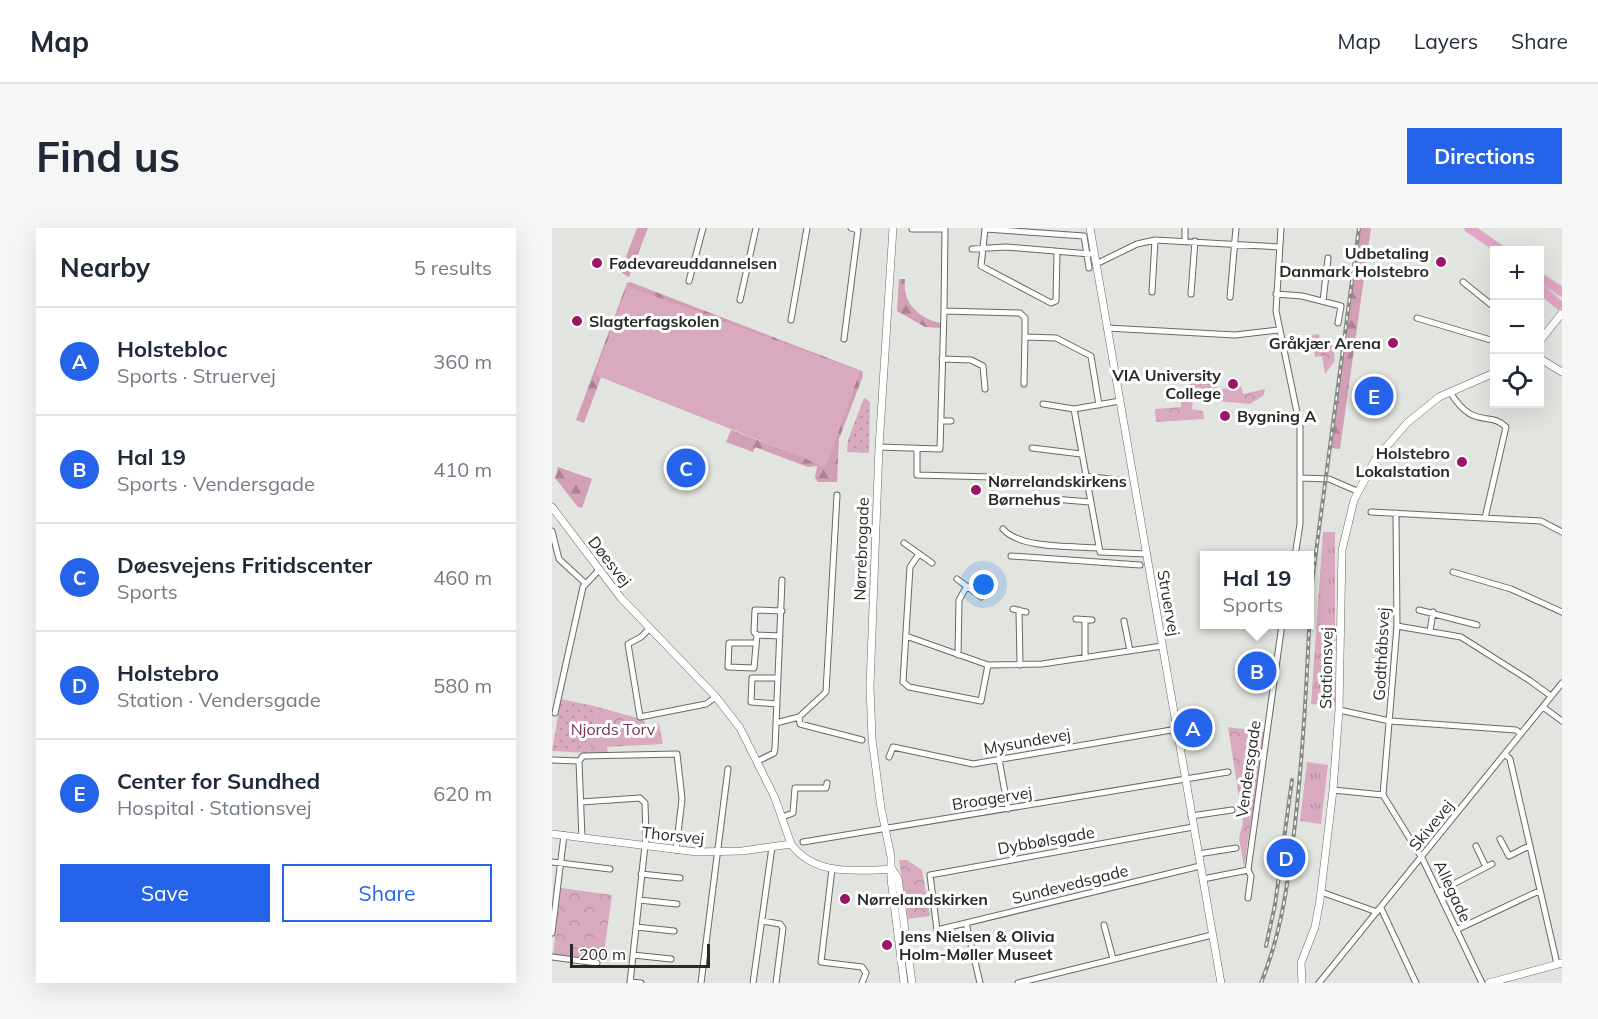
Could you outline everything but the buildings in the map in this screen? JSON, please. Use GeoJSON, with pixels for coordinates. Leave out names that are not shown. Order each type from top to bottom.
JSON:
{"type":"FeatureCollection","features":[{"type":"Feature","properties":{"kind":"main road"},"geometry":{"type":"LineString","coordinates":[[1469,228],[1490,246]]}},
{"type":"Feature","properties":{"kind":"main road"},"geometry":{"type":"LineString","coordinates":[[1469,228],[1495,246]]}},
{"type":"Feature","properties":{"kind":"main road"},"geometry":{"type":"LineString","coordinates":[[1544,280],[1562,292]]}},
{"type":"Feature","properties":{"kind":"main road"},"geometry":{"type":"LineString","coordinates":[[1544,292],[1562,307]]}},
{"type":"Feature","properties":{"kind":"street"},"geometry":{"type":"LineString","coordinates":[[689,281],[703,228]]}},
{"type":"Feature","properties":{"kind":"street"},"geometry":{"type":"LineString","coordinates":[[740,300],[756,228]]}},
{"type":"Feature","properties":{"kind":"street"},"geometry":{"type":"LineString","coordinates":[[791,320],[807,228]]}},
{"type":"Feature","properties":{"kind":"street"},"geometry":{"type":"LineString","coordinates":[[844,339],[858,230],[851,228]]}},
{"type":"Feature","properties":{"kind":"street","name":"Nørrebrogade"},"geometry":{"type":"LineString","coordinates":[[893,228],[879,447],[870,686],[872,739],[892,869],[891,879],[904,983]]}},
{"type":"Feature","properties":{"kind":"street","name":"Struervej"},"geometry":{"type":"LineString","coordinates":[[1090,228],[1090,254],[1096,264],[1219,983]]}},
{"type":"Feature","properties":{"kind":"street"},"geometry":{"type":"LineString","coordinates":[[1185,228],[1185,240]]}},
{"type":"Feature","properties":{"kind":"street"},"geometry":{"type":"LineString","coordinates":[[1230,297],[1236,228]]}},
{"type":"Feature","properties":{"kind":"street"},"geometry":{"type":"LineString","coordinates":[[1281,228],[1276,294],[1278,330],[1299,415],[1300,524],[1296,551]]}},
{"type":"Feature","properties":{"kind":"street"},"geometry":{"type":"LineString","coordinates":[[879,447],[940,449],[945,229],[912,229]]}},
{"type":"Feature","properties":{"kind":"street"},"geometry":{"type":"LineString","coordinates":[[1057,252],[1056,301],[1051,303],[981,266],[985,229],[1084,236],[1090,254],[1089,268]]}},
{"type":"Feature","properties":{"kind":"street"},"geometry":{"type":"LineString","coordinates":[[1152,292],[1155,240]]}},
{"type":"Feature","properties":{"kind":"street"},"geometry":{"type":"LineString","coordinates":[[1096,264],[1137,244],[1155,240],[1279,247]]}},
{"type":"Feature","properties":{"kind":"street"},"geometry":{"type":"LineString","coordinates":[[1191,294],[1195,241]]}},
{"type":"Feature","properties":{"kind":"street"},"geometry":{"type":"LineString","coordinates":[[972,249],[1006,247],[1090,254]]}},
{"type":"Feature","properties":{"kind":"street"},"geometry":{"type":"LineString","coordinates":[[1323,301],[1328,258]]}},
{"type":"Feature","properties":{"kind":"street"},"geometry":{"type":"LineString","coordinates":[[1463,282],[1490,304]]}},
{"type":"Feature","properties":{"kind":"street"},"geometry":{"type":"LineString","coordinates":[[1276,294],[1341,306],[1338,323]]}},
{"type":"Feature","properties":{"kind":"street"},"geometry":{"type":"LineString","coordinates":[[944,311],[1020,313],[1025,318],[1024,384]]}},
{"type":"Feature","properties":{"kind":"street"},"geometry":{"type":"LineString","coordinates":[[1544,336],[1562,313]]}},
{"type":"Feature","properties":{"kind":"street"},"geometry":{"type":"LineString","coordinates":[[1417,318],[1490,340]]}},
{"type":"Feature","properties":{"kind":"street"},"geometry":{"type":"LineString","coordinates":[[1107,328],[1235,335],[1278,330]]}},
{"type":"Feature","properties":{"kind":"street"},"geometry":{"type":"LineString","coordinates":[[1025,337],[1056,338],[1091,356],[1100,405]]}},
{"type":"Feature","properties":{"kind":"street"},"geometry":{"type":"LineString","coordinates":[[942,359],[971,360],[983,366],[985,389]]}},
{"type":"Feature","properties":{"kind":"street"},"geometry":{"type":"LineString","coordinates":[[1544,361],[1562,372]]}},
{"type":"Feature","properties":{"kind":"street","name":"Stationsvej"},"geometry":{"type":"LineString","coordinates":[[1302,983],[1301,963],[1315,927],[1321,892],[1333,790],[1339,710],[1342,550],[1357,491],[1375,460],[1423,408],[1450,392],[1490,375]]}},
{"type":"Feature","properties":{"kind":"street"},"geometry":{"type":"LineString","coordinates":[[1450,392],[1466,413],[1479,419],[1499,422],[1506,427],[1485,518]]}},
{"type":"Feature","properties":{"kind":"street"},"geometry":{"type":"LineString","coordinates":[[1043,404],[1074,409],[1120,401]]}},
{"type":"Feature","properties":{"kind":"street"},"geometry":{"type":"LineString","coordinates":[[1074,409],[1100,552],[1147,554]]}},
{"type":"Feature","properties":{"kind":"street"},"geometry":{"type":"LineString","coordinates":[[941,421],[951,421]]}},
{"type":"Feature","properties":{"kind":"street"},"geometry":{"type":"LineString","coordinates":[[917,448],[917,475],[993,477]]}},
{"type":"Feature","properties":{"kind":"street"},"geometry":{"type":"LineString","coordinates":[[1032,448],[1081,454]]}},
{"type":"Feature","properties":{"kind":"street"},"geometry":{"type":"LineString","coordinates":[[1085,477],[1125,481]]}},
{"type":"Feature","properties":{"kind":"street"},"geometry":{"type":"LineString","coordinates":[[1300,478],[1329,479],[1357,491]]}},
{"type":"Feature","properties":{"kind":"street"},"geometry":{"type":"LineString","coordinates":[[776,723],[799,717],[826,692],[837,495]]}},
{"type":"Feature","properties":{"kind":"street"},"geometry":{"type":"LineString","coordinates":[[1041,498],[1090,502]]}},
{"type":"Feature","properties":{"kind":"street","name":"Døesvej"},"geometry":{"type":"LineString","coordinates":[[552,507],[599,570],[716,697],[740,728],[759,761],[791,844]]}},
{"type":"Feature","properties":{"kind":"street"},"geometry":{"type":"LineString","coordinates":[[1371,512],[1541,521],[1562,531]]}},
{"type":"Feature","properties":{"kind":"street","name":"Godthåbsvej"},"geometry":{"type":"LineString","coordinates":[[1383,795],[1397,626],[1396,513]]}},
{"type":"Feature","properties":{"kind":"street"},"geometry":{"type":"LineString","coordinates":[[1004,529],[1009,536],[1032,542],[1099,548]]}},
{"type":"Feature","properties":{"kind":"street"},"geometry":{"type":"LineString","coordinates":[[552,531],[559,559],[585,583]]}},
{"type":"Feature","properties":{"kind":"street"},"geometry":{"type":"LineString","coordinates":[[904,543],[932,563]]}},
{"type":"Feature","properties":{"kind":"street"},"geometry":{"type":"LineString","coordinates":[[1116,552],[1116,564]]}},
{"type":"Feature","properties":{"kind":"street"},"geometry":{"type":"LineString","coordinates":[[920,554],[910,567],[901,677],[909,687],[981,701],[988,664]]}},
{"type":"Feature","properties":{"kind":"street"},"geometry":{"type":"LineString","coordinates":[[1011,556],[1140,565]]}},
{"type":"Feature","properties":{"kind":"street"},"geometry":{"type":"LineString","coordinates":[[555,713],[585,583],[599,570]]}},
{"type":"Feature","properties":{"kind":"street"},"geometry":{"type":"LineString","coordinates":[[1453,572],[1511,590],[1562,612]]}},
{"type":"Feature","properties":{"kind":"street"},"geometry":{"type":"LineString","coordinates":[[957,579],[981,597]]}},
{"type":"Feature","properties":{"kind":"street"},"geometry":{"type":"LineString","coordinates":[[759,761],[774,753],[782,580]]}},
{"type":"Feature","properties":{"kind":"street"},"geometry":{"type":"LineString","coordinates":[[958,655],[959,600],[967,586]]}},
{"type":"Feature","properties":{"kind":"street"},"geometry":{"type":"LineString","coordinates":[[777,704],[751,702],[757,635],[754,632],[755,610],[782,610]]}},
{"type":"Feature","properties":{"kind":"street"},"geometry":{"type":"LineString","coordinates":[[1020,665],[1016,610],[1026,612]]}},
{"type":"Feature","properties":{"kind":"street"},"geometry":{"type":"LineString","coordinates":[[1419,610],[1477,625]]}},
{"type":"Feature","properties":{"kind":"street"},"geometry":{"type":"LineString","coordinates":[[1430,631],[1433,612]]}},
{"type":"Feature","properties":{"kind":"street"},"geometry":{"type":"LineString","coordinates":[[1076,619],[1089,620],[1085,658]]}},
{"type":"Feature","properties":{"kind":"street"},"geometry":{"type":"LineString","coordinates":[[1124,621],[1130,651]]}},
{"type":"Feature","properties":{"kind":"street"},"geometry":{"type":"LineString","coordinates":[[1397,626],[1430,631],[1471,642],[1551,696]]}},
{"type":"Feature","properties":{"kind":"street"},"geometry":{"type":"LineString","coordinates":[[650,628],[641,637],[628,644],[640,717],[706,705],[716,697]]}},
{"type":"Feature","properties":{"kind":"street","name":"Vendersgade"},"geometry":{"type":"LineString","coordinates":[[1248,898],[1251,876],[1248,870],[1281,629]]}},
{"type":"Feature","properties":{"kind":"street"},"geometry":{"type":"LineString","coordinates":[[757,635],[780,636]]}},
{"type":"Feature","properties":{"kind":"street"},"geometry":{"type":"LineString","coordinates":[[906,636],[988,664],[1020,665],[1162,646]]}},
{"type":"Feature","properties":{"kind":"street"},"geometry":{"type":"LineString","coordinates":[[754,668],[728,667],[729,643],[755,644]]}},
{"type":"Feature","properties":{"kind":"street"},"geometry":{"type":"LineString","coordinates":[[752,678],[778,678]]}},
{"type":"Feature","properties":{"kind":"street","name":"Skivevej"},"geometry":{"type":"LineString","coordinates":[[1319,983],[1562,683]]}},
{"type":"Feature","properties":{"kind":"street"},"geometry":{"type":"LineString","coordinates":[[1543,707],[1562,721]]}},
{"type":"Feature","properties":{"kind":"street"},"geometry":{"type":"LineString","coordinates":[[1339,710],[1390,721],[1516,730],[1521,734]]}},
{"type":"Feature","properties":{"kind":"street"},"geometry":{"type":"LineString","coordinates":[[799,717],[800,724],[862,740]]}},
{"type":"Feature","properties":{"kind":"street","name":"Mysundevej"},"geometry":{"type":"LineString","coordinates":[[889,757],[893,747],[964,764],[1177,729]]}},
{"type":"Feature","properties":{"kind":"street"},"geometry":{"type":"LineString","coordinates":[[582,838],[579,761],[582,756],[677,754],[682,799],[676,850]]}},
{"type":"Feature","properties":{"kind":"street"},"geometry":{"type":"LineString","coordinates":[[1489,983],[1560,964],[1539,891],[1509,759],[1505,754]]}},
{"type":"Feature","properties":{"kind":"street"},"geometry":{"type":"LineString","coordinates":[[999,759],[1008,809]]}},
{"type":"Feature","properties":{"kind":"street"},"geometry":{"type":"LineString","coordinates":[[552,760],[579,761]]}},
{"type":"Feature","properties":{"kind":"street"},"geometry":{"type":"LineString","coordinates":[[701,983],[728,769]]}},
{"type":"Feature","properties":{"kind":"street","name":"Broagervej"},"geometry":{"type":"LineString","coordinates":[[803,842],[1228,772]]}},
{"type":"Feature","properties":{"kind":"street"},"geometry":{"type":"LineString","coordinates":[[782,817],[793,813],[795,788],[826,788],[827,783]]}},
{"type":"Feature","properties":{"kind":"street"},"geometry":{"type":"LineString","coordinates":[[1333,790],[1383,795]]}},
{"type":"Feature","properties":{"kind":"street","name":"Allegade"},"geometry":{"type":"LineString","coordinates":[[1383,795],[1422,857],[1482,983]]}},
{"type":"Feature","properties":{"kind":"street"},"geometry":{"type":"LineString","coordinates":[[581,802],[643,800],[645,803],[645,846],[630,982],[641,983]]}},
{"type":"Feature","properties":{"kind":"street"},"geometry":{"type":"LineString","coordinates":[[1191,816],[1232,810]]}},
{"type":"Feature","properties":{"kind":"street","name":"Dybbølsgade"},"geometry":{"type":"LineString","coordinates":[[934,902],[930,875],[1193,827]]}},
{"type":"Feature","properties":{"kind":"street","name":"Thorsvej"},"geometry":{"type":"LineString","coordinates":[[552,834],[676,850],[718,852],[791,844]]}},
{"type":"Feature","properties":{"kind":"street"},"geometry":{"type":"LineString","coordinates":[[552,933],[554,890],[564,835]]}},
{"type":"Feature","properties":{"kind":"street"},"geometry":{"type":"LineString","coordinates":[[1500,839],[1509,856],[1529,846]]}},
{"type":"Feature","properties":{"kind":"street"},"geometry":{"type":"LineString","coordinates":[[791,844],[811,863],[832,869],[892,869]]}},
{"type":"Feature","properties":{"kind":"street"},"geometry":{"type":"LineString","coordinates":[[753,983],[772,846]]}},
{"type":"Feature","properties":{"kind":"street"},"geometry":{"type":"LineString","coordinates":[[1438,892],[1489,866],[1476,846]]}},
{"type":"Feature","properties":{"kind":"street"},"geometry":{"type":"LineString","coordinates":[[1198,854],[1236,848]]}},
{"type":"Feature","properties":{"kind":"street"},"geometry":{"type":"LineString","coordinates":[[552,862],[610,868]]}},
{"type":"Feature","properties":{"kind":"street","name":"Sundevedsgade"},"geometry":{"type":"LineString","coordinates":[[934,902],[938,930],[1200,866]]}},
{"type":"Feature","properties":{"kind":"street"},"geometry":{"type":"LineString","coordinates":[[832,869],[821,962],[862,967],[866,973],[862,983]]}},
{"type":"Feature","properties":{"kind":"street","name":"Nørrebrogade"},"geometry":{"type":"LineString","coordinates":[[892,869],[898,878],[912,983]]}},
{"type":"Feature","properties":{"kind":"street"},"geometry":{"type":"LineString","coordinates":[[1203,879],[1248,870]]}},
{"type":"Feature","properties":{"kind":"street"},"geometry":{"type":"LineString","coordinates":[[641,874],[680,878]]}},
{"type":"Feature","properties":{"kind":"street"},"geometry":{"type":"LineString","coordinates":[[1456,930],[1539,891]]}},
{"type":"Feature","properties":{"kind":"street"},"geometry":{"type":"LineString","coordinates":[[1321,892],[1379,910],[1416,983]]}},
{"type":"Feature","properties":{"kind":"street"},"geometry":{"type":"LineString","coordinates":[[639,900],[677,904]]}},
{"type":"Feature","properties":{"kind":"street"},"geometry":{"type":"LineString","coordinates":[[762,921],[780,924],[783,928],[776,983]]}},
{"type":"Feature","properties":{"kind":"street"},"geometry":{"type":"LineString","coordinates":[[966,923],[980,983]]}},
{"type":"Feature","properties":{"kind":"street"},"geometry":{"type":"LineString","coordinates":[[1104,925],[1113,959]]}},
{"type":"Feature","properties":{"kind":"street"},"geometry":{"type":"LineString","coordinates":[[636,927],[674,931]]}},
{"type":"Feature","properties":{"kind":"street"},"geometry":{"type":"LineString","coordinates":[[1018,983],[1212,935]]}},
{"type":"Feature","properties":{"kind":"street"},"geometry":{"type":"LineString","coordinates":[[633,955],[671,959]]}},
{"type":"Feature","properties":{"kind":"street"},"geometry":{"type":"LineString","coordinates":[[552,957],[597,963]]}},
{"type":"Feature","properties":{"kind":"green space"},"geometry":{"type":"Polygon","coordinates":[[[637,228],[648,228],[629,277],[620,272],[637,228]]]}},
{"type":"Feature","properties":{"kind":"green space"},"geometry":{"type":"Polygon","coordinates":[[[1360,228],[1371,228],[1340,449],[1331,448],[1360,228]]]}},
{"type":"Feature","properties":{"kind":"green space"},"geometry":{"type":"Polygon","coordinates":[[[899,279],[905,279],[906,295],[914,308],[925,317],[940,323],[941,328],[925,327],[897,311],[899,279]]]}},
{"type":"Feature","properties":{"kind":"green space"},"geometry":{"type":"Polygon","coordinates":[[[630,282],[862,371],[863,376],[839,439],[837,482],[818,482],[815,478],[817,466],[808,467],[755,447],[753,452],[726,442],[731,430],[824,465],[633,292],[584,423],[576,420],[627,283],[630,282]]]}},
{"type":"Feature","properties":{"kind":"green space"},"geometry":{"type":"Polygon","coordinates":[[[627,286],[860,371],[826,467],[595,375],[627,286]]]}},
{"type":"Feature","properties":{"kind":"green space"},"geometry":{"type":"Polygon","coordinates":[[[1319,334],[1320,340],[1332,339],[1335,361],[1325,374],[1322,356],[1315,357],[1312,335],[1319,334]]]}},
{"type":"Feature","properties":{"kind":"green space"},"geometry":{"type":"Polygon","coordinates":[[[1214,371],[1217,390],[1241,386],[1243,394],[1265,389],[1264,395],[1250,404],[1193,399],[1192,409],[1203,411],[1204,419],[1156,422],[1155,409],[1181,407],[1181,388],[1190,388],[1188,377],[1214,371]]]}},
{"type":"Feature","properties":{"kind":"green space"},"geometry":{"type":"Polygon","coordinates":[[[864,398],[870,402],[869,453],[847,452],[848,440],[864,398]]]}},
{"type":"Feature","properties":{"kind":"green space"},"geometry":{"type":"Polygon","coordinates":[[[558,467],[592,479],[582,508],[578,507],[555,478],[558,467]]]}},
{"type":"Feature","properties":{"kind":"green space"},"geometry":{"type":"Polygon","coordinates":[[[1323,532],[1335,532],[1335,706],[1311,704],[1323,532]]]}},
{"type":"Feature","properties":{"kind":"green space"},"geometry":{"type":"Polygon","coordinates":[[[561,699],[598,707],[588,753],[552,751],[561,699]]]}},
{"type":"Feature","properties":{"kind":"green space","name":"Njords Torv"},"geometry":{"type":"Polygon","coordinates":[[[598,707],[644,720],[646,726],[659,724],[663,744],[607,747],[608,753],[588,753],[598,707]]]}},
{"type":"Feature","properties":{"kind":"green space"},"geometry":{"type":"Polygon","coordinates":[[[1228,727],[1265,732],[1244,867],[1239,838],[1243,822],[1228,727]]]}},
{"type":"Feature","properties":{"kind":"green space"},"geometry":{"type":"Polygon","coordinates":[[[1307,762],[1328,765],[1321,824],[1300,821],[1307,762]]]}},
{"type":"Feature","properties":{"kind":"green space"},"geometry":{"type":"Polygon","coordinates":[[[899,860],[907,860],[922,870],[930,916],[908,919],[899,860]]]}},
{"type":"Feature","properties":{"kind":"green space"},"geometry":{"type":"Polygon","coordinates":[[[561,888],[612,895],[603,960],[553,954],[561,888]]]}},
{"type":"Feature","properties":{"kind":"railway"},"geometry":{"type":"LineString","coordinates":[[1314,567],[1359,228]]}},
{"type":"Feature","properties":{"kind":"railway"},"geometry":{"type":"LineString","coordinates":[[1261,983],[1273,950],[1281,917],[1292,849],[1302,752],[1309,629]]}},
{"type":"Feature","properties":{"kind":"railway"},"geometry":{"type":"LineString","coordinates":[[1266,946],[1275,905],[1292,780]]}},
{"type":"Feature","properties":{"kind":"place","name":"Udbetaling Danmark Holstebro"},"geometry":{"type":"Point","coordinates":[1441,262]}},
{"type":"Feature","properties":{"kind":"place","name":"Fødevareuddannelsen"},"geometry":{"type":"Point","coordinates":[597,263]}},
{"type":"Feature","properties":{"kind":"place","name":"Slagterfagskolen"},"geometry":{"type":"Point","coordinates":[577,321]}},
{"type":"Feature","properties":{"kind":"place","name":"Gråkjær Arena"},"geometry":{"type":"Point","coordinates":[1393,343]}},
{"type":"Feature","properties":{"kind":"place","name":"VIA University College"},"geometry":{"type":"Point","coordinates":[1233,384]}},
{"type":"Feature","properties":{"kind":"place","name":"Center for Sundhed"},"geometry":{"type":"Point","coordinates":[1374,396]}},
{"type":"Feature","properties":{"kind":"place","name":"Bygning A"},"geometry":{"type":"Point","coordinates":[1225,416]}},
{"type":"Feature","properties":{"kind":"place","name":"Holstebro Lokalstation"},"geometry":{"type":"Point","coordinates":[1462,462]}},
{"type":"Feature","properties":{"kind":"place","name":"Døesvejens Fritidscenter"},"geometry":{"type":"Point","coordinates":[686,468]}},
{"type":"Feature","properties":{"kind":"place","name":"Nørrelandskirkens Børnehus"},"geometry":{"type":"Point","coordinates":[976,490]}},
{"type":"Feature","properties":{"kind":"place","name":"Hal 19"},"geometry":{"type":"Point","coordinates":[1257,671]}},
{"type":"Feature","properties":{"kind":"place","name":"Holstebloc"},"geometry":{"type":"Point","coordinates":[1193,728]}},
{"type":"Feature","properties":{"kind":"place","name":"Holstebro"},"geometry":{"type":"Point","coordinates":[1286,858]}},
{"type":"Feature","properties":{"kind":"place","name":"Nørrelandskirken"},"geometry":{"type":"Point","coordinates":[845,899]}},
{"type":"Feature","properties":{"kind":"place","name":"Jens Nielsen & Olivia Holm-Møller Museet"},"geometry":{"type":"Point","coordinates":[887,945]}}]}
